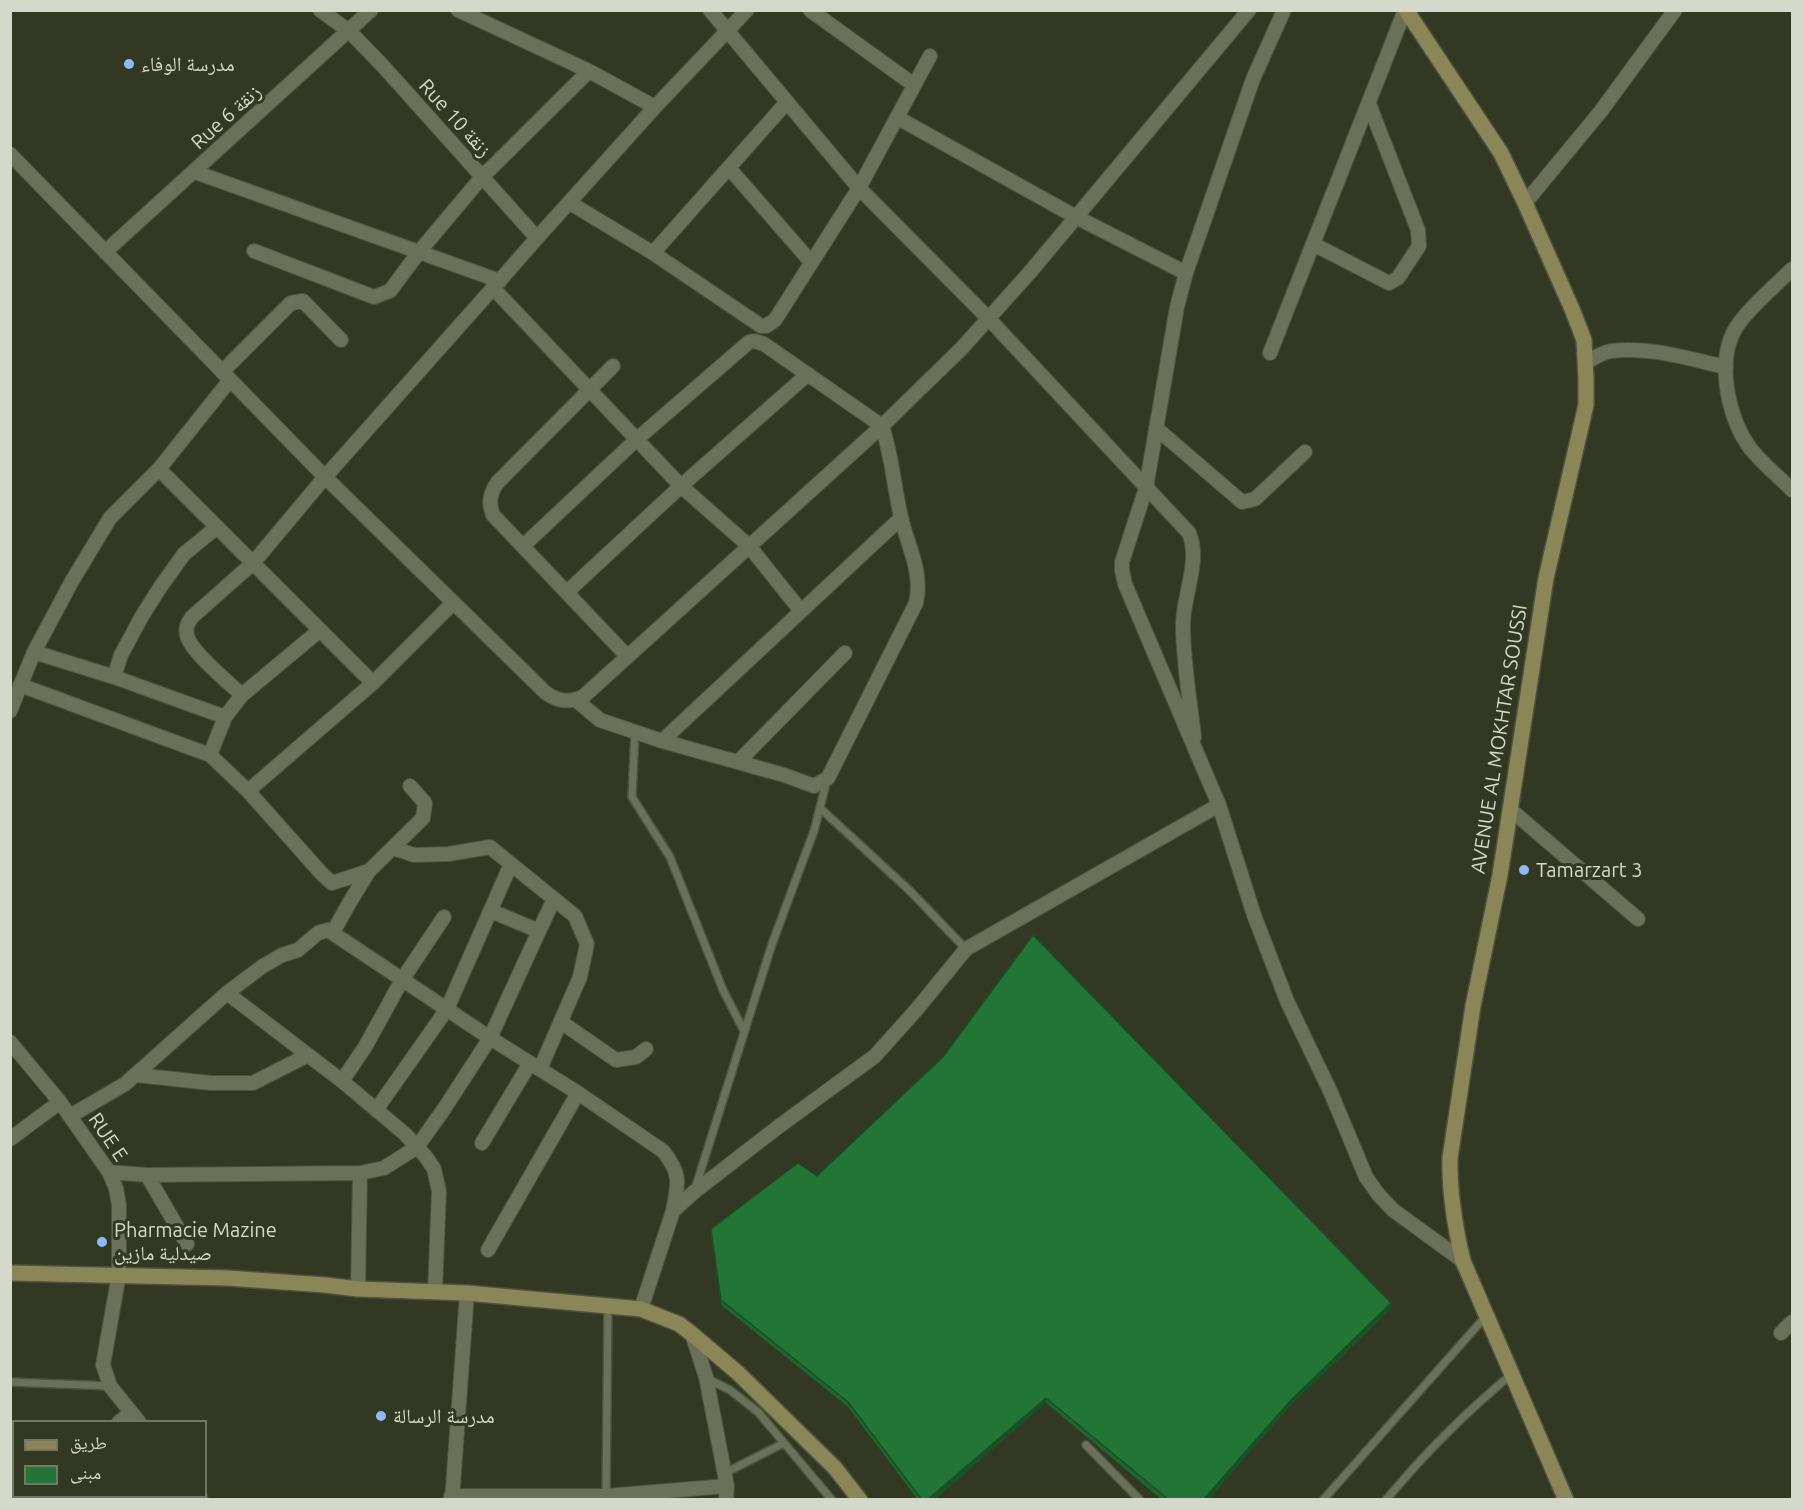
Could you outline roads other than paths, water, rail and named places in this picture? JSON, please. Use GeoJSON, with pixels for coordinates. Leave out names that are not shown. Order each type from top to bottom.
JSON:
{"type":"FeatureCollection","features":[{"type":"Feature","properties":{"kind":"street","name":"Rue 10 زنقة"},"geometry":{"type":"LineString","coordinates":[[320,10],[349,31],[383,66],[537,238]]}},
{"type":"Feature","properties":{"kind":"street","name":"Rue 6 زنقة"},"geometry":{"type":"LineString","coordinates":[[105,252],[371,10]]}},
{"type":"Feature","properties":{"kind":"street"},"geometry":{"type":"LineString","coordinates":[[458,10],[589,71],[655,107]]}},
{"type":"Feature","properties":{"kind":"street"},"geometry":{"type":"LineString","coordinates":[[710,10],[859,188],[989,319],[1189,533],[1194,544],[1183,626],[1196,754]]}},
{"type":"Feature","properties":{"kind":"street"},"geometry":{"type":"LineString","coordinates":[[242,695],[192,647],[186,633],[187,625],[192,617],[254,562],[325,477],[537,238],[655,107],[747,10]]}},
{"type":"Feature","properties":{"kind":"street"},"geometry":{"type":"LineString","coordinates":[[810,10],[914,85]]}},
{"type":"Feature","properties":{"kind":"street"},"geometry":{"type":"LineString","coordinates":[[10,154],[325,477],[546,693],[560,700],[576,700],[584,696],[882,426],[989,319],[1249,10]]}},
{"type":"Feature","properties":{"kind":"street"},"geometry":{"type":"LineString","coordinates":[[1284,10],[1253,79],[1186,273],[1177,307],[1146,488],[1125,553],[1122,570],[1125,584],[1219,805],[1254,915],[1287,1001],[1331,1093],[1366,1177],[1393,1210],[1463,1261]]}},
{"type":"Feature","properties":{"kind":"street"},"geometry":{"type":"LineString","coordinates":[[1270,353],[1406,10]]}},
{"type":"Feature","properties":{"kind":"street","name":"AVENUE AL MOKHTAR SOUSSI"},"geometry":{"type":"LineString","coordinates":[[1406,10],[1501,153],[1584,340],[1586,405],[1546,579],[1511,810],[1473,1006],[1449,1176],[1454,1223],[1463,1261],[1566,1500]]}},
{"type":"Feature","properties":{"kind":"street"},"geometry":{"type":"LineString","coordinates":[[1525,203],[1608,102],[1675,10]]}},
{"type":"Feature","properties":{"kind":"street"},"geometry":{"type":"LineString","coordinates":[[570,203],[653,253],[761,326],[766,326],[775,320],[859,188],[930,56]]}},
{"type":"Feature","properties":{"kind":"street"},"geometry":{"type":"LineString","coordinates":[[254,250],[374,297],[390,291],[419,252],[482,177],[589,71]]}},
{"type":"Feature","properties":{"kind":"street"},"geometry":{"type":"LineString","coordinates":[[653,253],[787,102]]}},
{"type":"Feature","properties":{"kind":"street"},"geometry":{"type":"LineString","coordinates":[[1313,244],[1389,283],[1398,278],[1419,246],[1418,230],[1369,104]]}},
{"type":"Feature","properties":{"kind":"street"},"geometry":{"type":"LineString","coordinates":[[897,117],[1076,217],[1186,273]]}},
{"type":"Feature","properties":{"kind":"street"},"geometry":{"type":"LineString","coordinates":[[729,168],[811,262]]}},
{"type":"Feature","properties":{"kind":"street"},"geometry":{"type":"LineString","coordinates":[[195,172],[419,252],[496,285],[681,486],[749,546],[801,611]]}},
{"type":"Feature","properties":{"kind":"street"},"geometry":{"type":"LineString","coordinates":[[1792,269],[1733,331],[1726,368],[1728,397],[1743,436],[1751,449],[1792,490]]}},
{"type":"Feature","properties":{"kind":"street"},"geometry":{"type":"LineString","coordinates":[[10,711],[34,652],[72,581],[110,518],[159,469],[226,376],[291,303],[303,301],[340,340]]}},
{"type":"Feature","properties":{"kind":"street"},"geometry":{"type":"LineString","coordinates":[[523,546],[637,439],[749,342],[764,344],[882,426],[888,444],[901,518],[918,573],[919,589],[916,603],[828,778],[814,786],[784,775],[662,741],[600,720],[576,700]]}},
{"type":"Feature","properties":{"kind":"street"},"geometry":{"type":"LineString","coordinates":[[1585,363],[1609,351],[1648,351],[1726,368]]}},
{"type":"Feature","properties":{"kind":"street"},"geometry":{"type":"LineString","coordinates":[[613,366],[497,483],[490,496],[493,515],[627,656]]}},
{"type":"Feature","properties":{"kind":"street"},"geometry":{"type":"LineString","coordinates":[[567,591],[808,374]]}},
{"type":"Feature","properties":{"kind":"street"},"geometry":{"type":"LineString","coordinates":[[1156,428],[1242,502],[1255,499],[1305,452]]}},
{"type":"Feature","properties":{"kind":"street"},"geometry":{"type":"LineString","coordinates":[[159,469],[373,683]]}},
{"type":"Feature","properties":{"kind":"street"},"geometry":{"type":"LineString","coordinates":[[662,741],[901,518]]}},
{"type":"Feature","properties":{"kind":"street"},"geometry":{"type":"LineString","coordinates":[[114,677],[121,656],[161,585],[184,554],[217,527]]}},
{"type":"Feature","properties":{"kind":"street"},"geometry":{"type":"LineString","coordinates":[[248,791],[373,683],[453,603]]}},
{"type":"Feature","properties":{"kind":"street"},"geometry":{"type":"LineString","coordinates":[[210,755],[225,717],[242,695],[320,630]]}},
{"type":"Feature","properties":{"kind":"street"},"geometry":{"type":"LineString","coordinates":[[34,652],[114,677],[225,717]]}},
{"type":"Feature","properties":{"kind":"street"},"geometry":{"type":"LineString","coordinates":[[738,762],[845,653]]}},
{"type":"Feature","properties":{"kind":"street"},"geometry":{"type":"LineString","coordinates":[[16,692],[210,755],[248,791],[332,883],[369,871]]}},
{"type":"Feature","properties":{"kind":"street"},"geometry":{"type":"LineString","coordinates":[[333,932],[369,871],[423,818],[425,803],[410,786]]}},
{"type":"Feature","properties":{"kind":"street"},"geometry":{"type":"LineString","coordinates":[[673,1211],[694,1192],[816,1098],[875,1056],[966,949],[1219,805]]}},
{"type":"Feature","properties":{"kind":"street"},"geometry":{"type":"LineString","coordinates":[[1511,810],[1638,919]]}},
{"type":"Feature","properties":{"kind":"street"},"geometry":{"type":"LineString","coordinates":[[393,848],[414,855],[449,855],[490,847],[575,916],[587,944],[580,978],[561,1022],[535,1066],[482,1143]]}},
{"type":"Feature","properties":{"kind":"street"},"geometry":{"type":"LineString","coordinates":[[376,1110],[447,1009],[511,864]]}},
{"type":"Feature","properties":{"kind":"street"},"geometry":{"type":"LineString","coordinates":[[109,1172],[147,1175],[360,1173],[384,1168],[417,1147],[490,1038],[554,899]]}},
{"type":"Feature","properties":{"kind":"street"},"geometry":{"type":"LineString","coordinates":[[491,911],[539,931]]}},
{"type":"Feature","properties":{"kind":"street"},"geometry":{"type":"LineString","coordinates":[[342,1081],[365,1047],[402,980],[444,917]]}},
{"type":"Feature","properties":{"kind":"street"},"geometry":{"type":"LineString","coordinates":[[70,1116],[125,1084],[227,993],[268,963],[298,950],[318,933],[328,930],[663,1151],[679,1180],[673,1211],[642,1309]]}},
{"type":"Feature","properties":{"kind":"street"},"geometry":{"type":"LineString","coordinates":[[227,993],[342,1081],[417,1147],[434,1169],[439,1191],[435,1291]]}},
{"type":"Feature","properties":{"kind":"street"},"geometry":{"type":"LineString","coordinates":[[561,1022],[616,1060],[636,1057],[646,1049]]}},
{"type":"Feature","properties":{"kind":"street","name":"RUE E"},"geometry":{"type":"LineString","coordinates":[[10,1042],[60,1102],[109,1172],[116,1188],[119,1205],[119,1274],[103,1365],[110,1386]]}},
{"type":"Feature","properties":{"kind":"street"},"geometry":{"type":"LineString","coordinates":[[136,1075],[211,1083],[253,1083],[308,1055]]}},
{"type":"Feature","properties":{"kind":"street"},"geometry":{"type":"LineString","coordinates":[[488,1250],[578,1093]]}},
{"type":"Feature","properties":{"kind":"street"},"geometry":{"type":"LineString","coordinates":[[10,1139],[60,1102]]}},
{"type":"Feature","properties":{"kind":"street"},"geometry":{"type":"LineString","coordinates":[[358,1289],[360,1173]]}},
{"type":"Feature","properties":{"kind":"street"},"geometry":{"type":"LineString","coordinates":[[147,1175],[187,1244]]}},
{"type":"Feature","properties":{"kind":"street"},"geometry":{"type":"LineString","coordinates":[[10,1273],[227,1278],[358,1289],[467,1293],[642,1309],[679,1324],[738,1373],[835,1468],[856,1498]]}},
{"type":"Feature","properties":{"kind":"street"},"geometry":{"type":"LineString","coordinates":[[467,1293],[452,1498],[606,1498],[726,1486],[706,1377],[692,1334]]}},
{"type":"Feature","properties":{"kind":"street"},"geometry":{"type":"LineString","coordinates":[[1781,1333],[1792,1322]]}},
{"type":"Feature","properties":{"kind":"street"},"geometry":{"type":"LineString","coordinates":[[110,1386],[135,1417]]}},
{"type":"Feature","properties":{"kind":"lane"},"geometry":{"type":"LineString","coordinates":[[635,732],[632,798],[670,857],[723,990],[744,1031]]}},
{"type":"Feature","properties":{"kind":"lane"},"geometry":{"type":"LineString","coordinates":[[694,1192],[772,944],[814,831],[828,778]]}},
{"type":"Feature","properties":{"kind":"lane"},"geometry":{"type":"LineString","coordinates":[[820,808],[909,890],[966,949]]}},
{"type":"Feature","properties":{"kind":"lane"},"geometry":{"type":"LineString","coordinates":[[606,1498],[608,1306]]}},
{"type":"Feature","properties":{"kind":"lane"},"geometry":{"type":"LineString","coordinates":[[1323,1500],[1486,1316]]}},
{"type":"Feature","properties":{"kind":"lane"},"geometry":{"type":"LineString","coordinates":[[1386,1500],[1413,1467],[1475,1404],[1512,1374]]}},
{"type":"Feature","properties":{"kind":"lane"},"geometry":{"type":"LineString","coordinates":[[706,1377],[730,1390],[758,1412],[832,1500]]}},
{"type":"Feature","properties":{"kind":"lane"},"geometry":{"type":"LineString","coordinates":[[10,1382],[110,1386]]}},
{"type":"Feature","properties":{"kind":"lane"},"geometry":{"type":"LineString","coordinates":[[726,1486],[784,1443]]}},
{"type":"Feature","properties":{"kind":"lane"},"geometry":{"type":"LineString","coordinates":[[1086,1445],[1140,1500]]}},
{"type":"Feature","properties":{"kind":"place","name":"مدرسة الوفاء"},"geometry":{"type":"Point","coordinates":[129,64]}},
{"type":"Feature","properties":{"kind":"place","name":"Tamarzart 3"},"geometry":{"type":"Point","coordinates":[1524,870]}},
{"type":"Feature","properties":{"kind":"place","name":"Pharmacie Mazine صيدلية مازين"},"geometry":{"type":"Point","coordinates":[102,1242]}},
{"type":"Feature","properties":{"kind":"place","name":"مدرسة الرسالة"},"geometry":{"type":"Point","coordinates":[381,1416]}}]}
